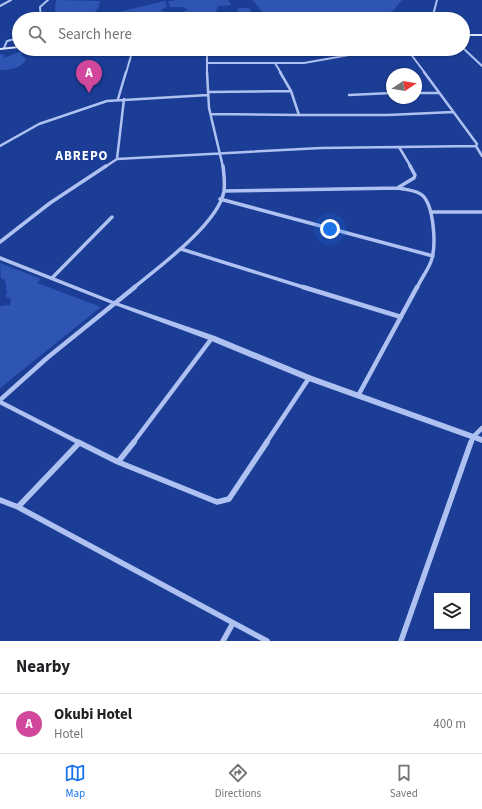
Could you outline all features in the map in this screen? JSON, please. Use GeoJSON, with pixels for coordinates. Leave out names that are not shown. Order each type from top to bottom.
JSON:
{"type":"FeatureCollection","features":[{"type":"Feature","properties":{"kind":"main road"},"geometry":{"type":"LineString","coordinates":[[470,35],[482,35]]}},
{"type":"Feature","properties":{"kind":"main road"},"geometry":{"type":"LineString","coordinates":[[2,48],[12,47]]}},
{"type":"Feature","properties":{"kind":"street"},"geometry":{"type":"LineString","coordinates":[[0,6],[11,0]]}},
{"type":"Feature","properties":{"kind":"street"},"geometry":{"type":"LineString","coordinates":[[40,12],[40,7],[48,0]]}},
{"type":"Feature","properties":{"kind":"street"},"geometry":{"type":"LineString","coordinates":[[434,12],[437,0]]}},
{"type":"Feature","properties":{"kind":"street"},"geometry":{"type":"LineString","coordinates":[[2,48],[7,41],[12,40]]}},
{"type":"Feature","properties":{"kind":"street"},"geometry":{"type":"LineString","coordinates":[[470,55],[482,66]]}},
{"type":"Feature","properties":{"kind":"street"},"geometry":{"type":"LineString","coordinates":[[118,99],[131,56]]}},
{"type":"Feature","properties":{"kind":"street"},"geometry":{"type":"LineString","coordinates":[[207,56],[210,114],[219,152],[224,192],[200,229],[181,249],[47,358],[0,401],[118,462],[217,502],[223,502],[229,499],[309,378]]}},
{"type":"Feature","properties":{"kind":"street"},"geometry":{"type":"LineString","coordinates":[[207,63],[304,63],[344,56]]}},
{"type":"Feature","properties":{"kind":"street"},"geometry":{"type":"LineString","coordinates":[[412,56],[477,144],[476,146],[482,156]]}},
{"type":"Feature","properties":{"kind":"street"},"geometry":{"type":"LineString","coordinates":[[275,63],[291,91],[299,115]]}},
{"type":"Feature","properties":{"kind":"street"},"geometry":{"type":"LineString","coordinates":[[0,146],[39,124],[100,103],[118,99],[291,91]]}},
{"type":"Feature","properties":{"kind":"street"},"geometry":{"type":"LineString","coordinates":[[348,95],[386,93]]}},
{"type":"Feature","properties":{"kind":"street"},"geometry":{"type":"LineString","coordinates":[[422,93],[439,93]]}},
{"type":"Feature","properties":{"kind":"street"},"geometry":{"type":"LineString","coordinates":[[117,159],[124,99]]}},
{"type":"Feature","properties":{"kind":"street"},"geometry":{"type":"LineString","coordinates":[[210,114],[388,115],[453,112]]}},
{"type":"Feature","properties":{"kind":"street"},"geometry":{"type":"LineString","coordinates":[[0,242],[50,203],[117,159],[219,152],[321,148],[476,146]]}},
{"type":"Feature","properties":{"kind":"street"},"geometry":{"type":"LineString","coordinates":[[399,147],[415,175],[409,183],[399,188]]}},
{"type":"Feature","properties":{"kind":"street"},"geometry":{"type":"LineString","coordinates":[[224,192],[399,188],[420,194],[425,198],[431,212],[434,251],[433,256],[359,394]]}},
{"type":"Feature","properties":{"kind":"street"},"geometry":{"type":"LineString","coordinates":[[220,198],[433,256]]}},
{"type":"Feature","properties":{"kind":"street"},"geometry":{"type":"LineString","coordinates":[[431,212],[482,212]]}},
{"type":"Feature","properties":{"kind":"street"},"geometry":{"type":"LineString","coordinates":[[52,278],[112,217]]}},
{"type":"Feature","properties":{"kind":"street"},"geometry":{"type":"LineString","coordinates":[[181,249],[401,317]]}},
{"type":"Feature","properties":{"kind":"street"},"geometry":{"type":"LineString","coordinates":[[0,258],[114,303],[212,338],[309,378],[359,394],[482,440]]}},
{"type":"Feature","properties":{"kind":"street"},"geometry":{"type":"LineString","coordinates":[[118,462],[212,338]]}},
{"type":"Feature","properties":{"kind":"street"},"geometry":{"type":"LineString","coordinates":[[401,641],[473,437],[482,428]]}},
{"type":"Feature","properties":{"kind":"street"},"geometry":{"type":"LineString","coordinates":[[18,507],[79,442]]}},
{"type":"Feature","properties":{"kind":"street"},"geometry":{"type":"LineString","coordinates":[[0,500],[18,507],[267,641]]}},
{"type":"Feature","properties":{"kind":"street"},"geometry":{"type":"LineString","coordinates":[[223,641],[233,623]]}},
{"type":"Feature","properties":{"kind":"shaded area"},"geometry":{"type":"Polygon","coordinates":[[[56,0],[100,1],[95,12],[55,12],[56,0]]]}},
{"type":"Feature","properties":{"kind":"shaded area"},"geometry":{"type":"Polygon","coordinates":[[[228,0],[231,5],[218,6],[216,12],[180,12],[189,10],[183,7],[170,7],[168,1],[228,0]]]}},
{"type":"Feature","properties":{"kind":"shaded area"},"geometry":{"type":"Polygon","coordinates":[[[253,0],[402,0],[392,12],[262,12],[253,0]]]}},
{"type":"Feature","properties":{"kind":"shaded area"},"geometry":{"type":"Polygon","coordinates":[[[165,1],[167,7],[160,10],[166,12],[119,12],[165,1]]]}},
{"type":"Feature","properties":{"kind":"shaded area"},"geometry":{"type":"Polygon","coordinates":[[[238,8],[249,8],[252,12],[236,12],[238,11],[238,8]]]}},
{"type":"Feature","properties":{"kind":"shaded area"},"geometry":{"type":"Polygon","coordinates":[[[0,54],[5,55],[3,58],[12,55],[22,56],[26,59],[22,65],[11,69],[0,70],[0,54]]]}},
{"type":"Feature","properties":{"kind":"shaded area"},"geometry":{"type":"Polygon","coordinates":[[[0,263],[41,279],[37,283],[101,307],[0,388],[0,306],[10,305],[11,299],[5,296],[7,293],[5,280],[1,278],[0,263]]]}},
{"type":"Feature","properties":{"kind":"place","name":"Okubi Hotel"},"geometry":{"type":"Point","coordinates":[89,93]}},
{"type":"Feature","properties":{"kind":"district","name":"ABREPO"},"geometry":{"type":"Point","coordinates":[82,156]}}]}
